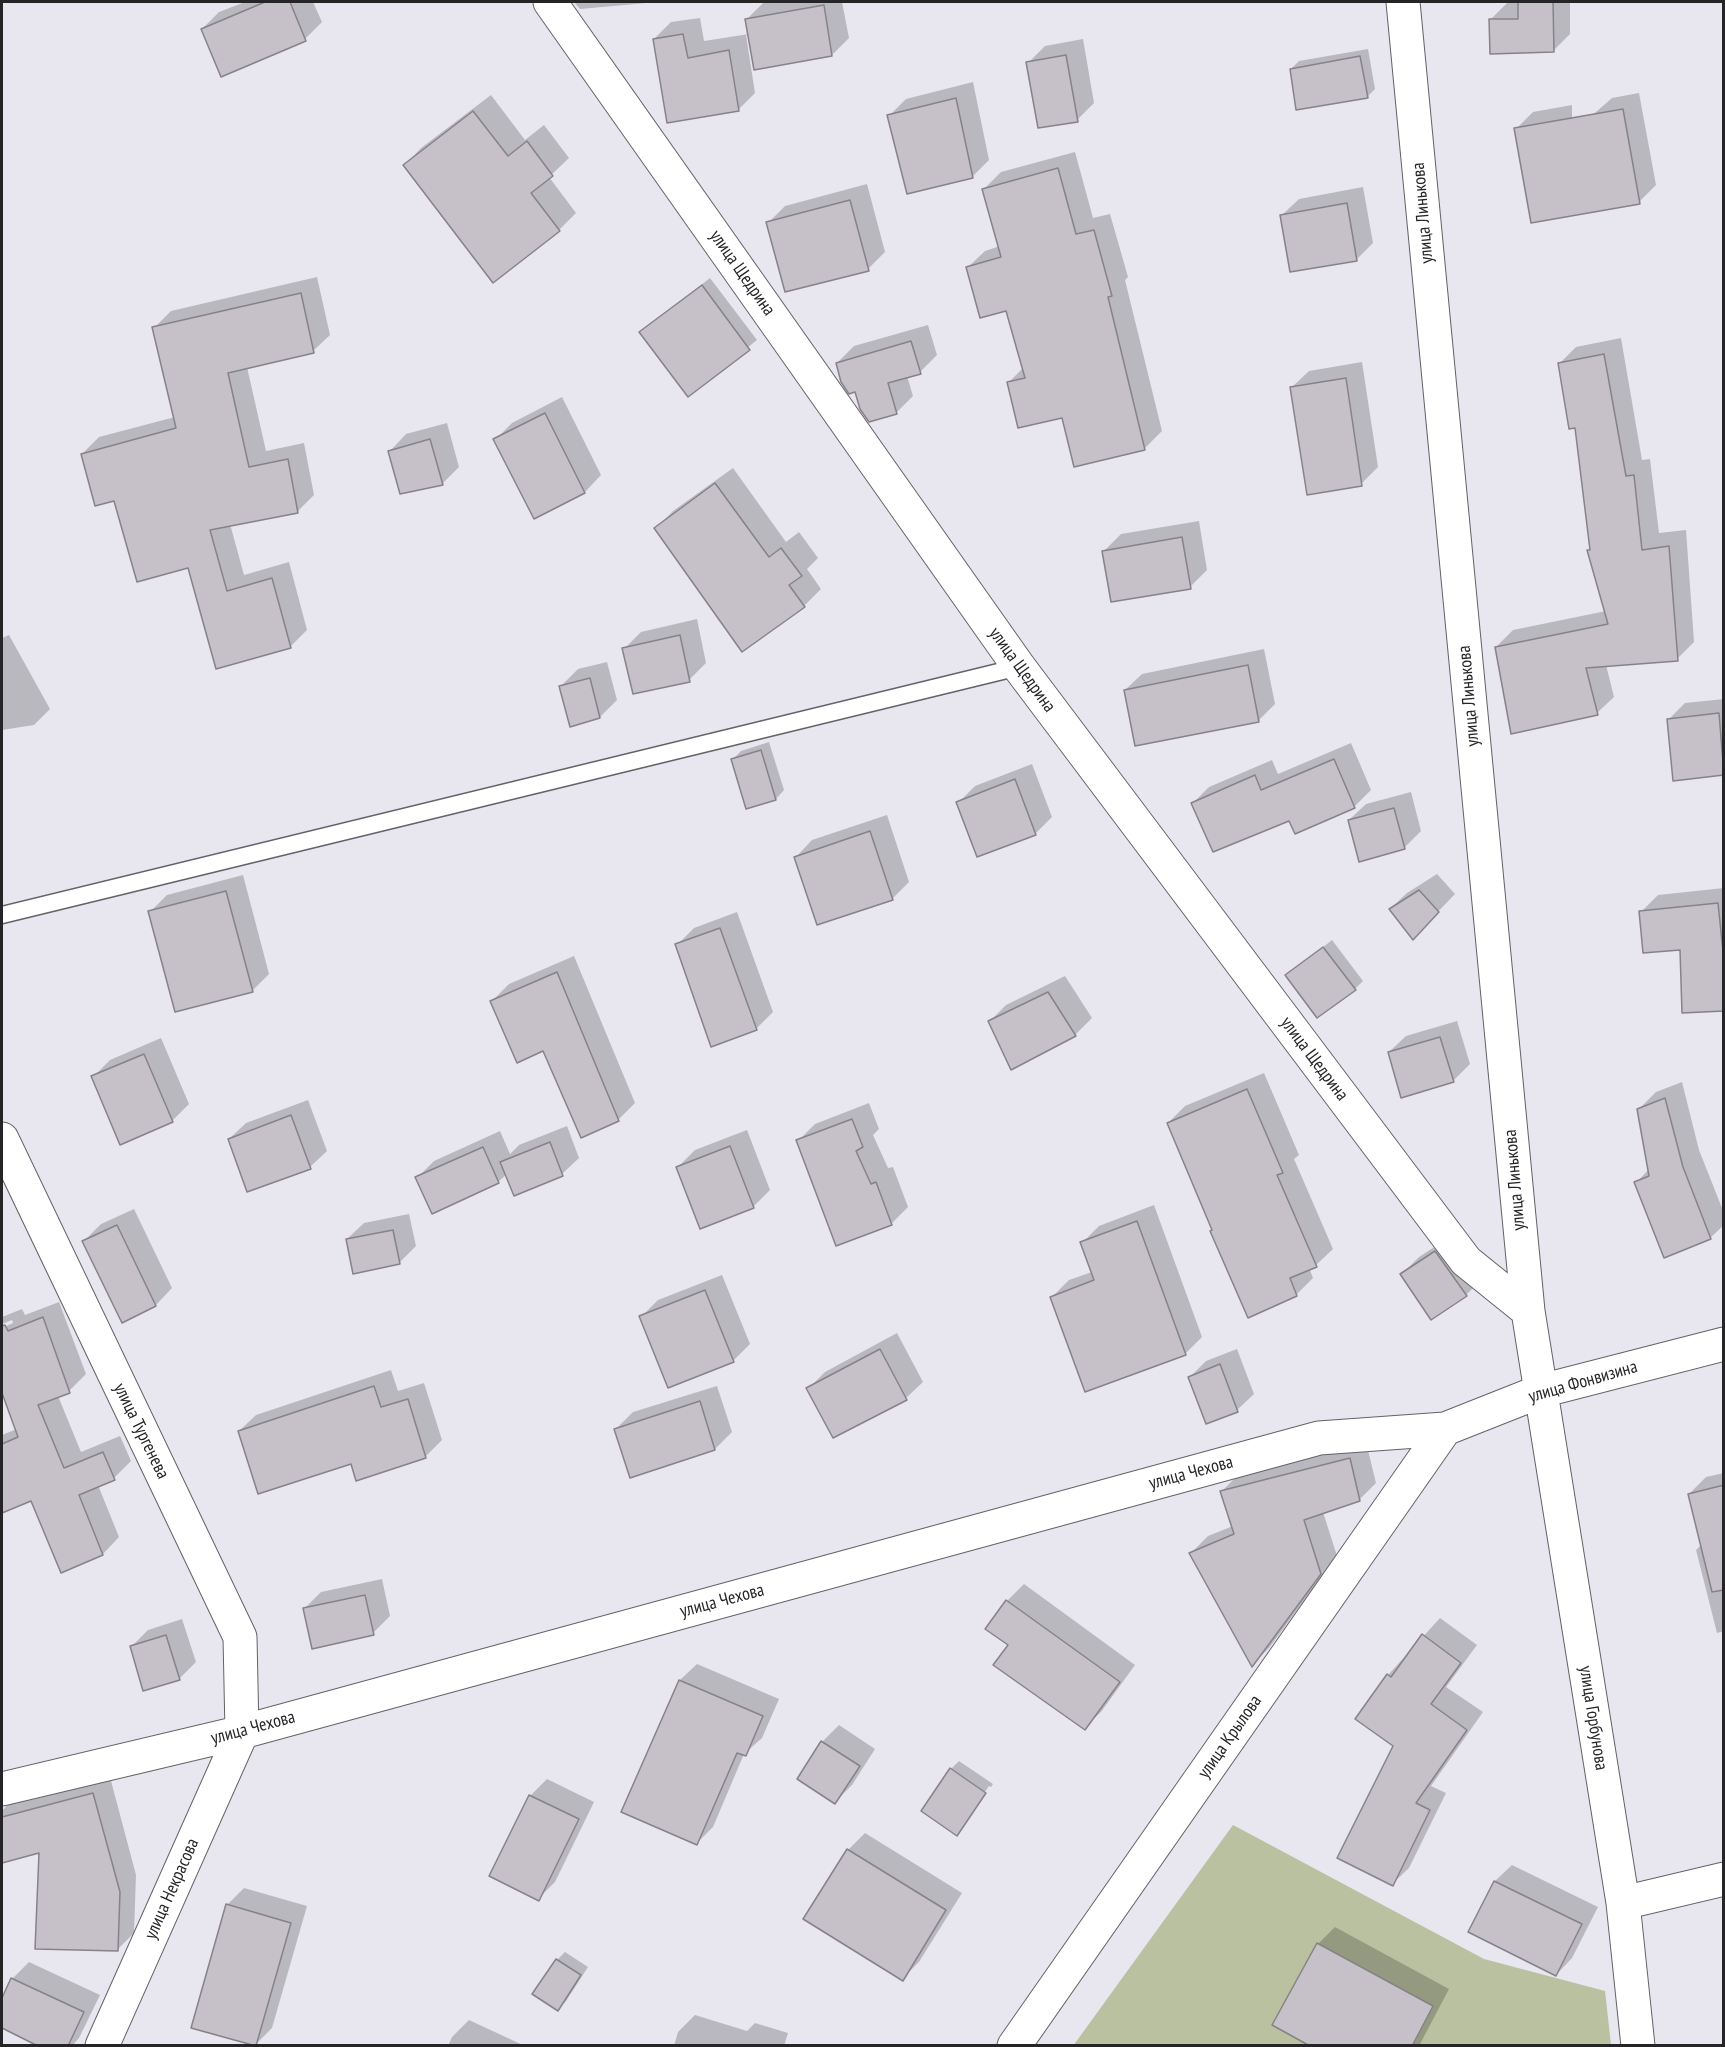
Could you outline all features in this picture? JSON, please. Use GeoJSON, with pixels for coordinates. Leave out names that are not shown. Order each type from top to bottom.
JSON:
{"type":"FeatureCollection","features":[{"type":"Feature","properties":{"kind":"street","name":"улица Щедрина"},"geometry":{"type":"LineString","coordinates":[[550,2],[1019,667],[1466,1261],[1528,1311]]}},
{"type":"Feature","properties":{"kind":"street","name":"улица Линькова"},"geometry":{"type":"LineString","coordinates":[[1403,2],[1528,1311],[1541,1391]]}},
{"type":"Feature","properties":{"kind":"street","name":"улица Тургенева"},"geometry":{"type":"LineString","coordinates":[[2,1139],[240,1637],[242,1732]]}},
{"type":"Feature","properties":{"kind":"street","name":"улица Фонвизина"},"geometry":{"type":"LineString","coordinates":[[1445,1429],[1541,1391],[1724,1344]]}},
{"type":"Feature","properties":{"kind":"street","name":"улица Горбунова"},"geometry":{"type":"LineString","coordinates":[[1541,1391],[1623,1903],[1638,2046]]}},
{"type":"Feature","properties":{"kind":"street","name":"улица Чехова"},"geometry":{"type":"LineString","coordinates":[[2,1789],[242,1732],[1320,1438],[1445,1429]]}},
{"type":"Feature","properties":{"kind":"street","name":"улица Крылова"},"geometry":{"type":"LineString","coordinates":[[1014,2046],[1445,1429]]}},
{"type":"Feature","properties":{"kind":"street","name":"улица Некрасова"},"geometry":{"type":"LineString","coordinates":[[102,2046],[242,1732]]}},
{"type":"Feature","properties":{"kind":"street"},"geometry":{"type":"LineString","coordinates":[[1623,1903],[1724,1879]]}},
{"type":"Feature","properties":{"kind":"lane"},"geometry":{"type":"LineString","coordinates":[[2,915],[1019,667]]}},
{"type":"Feature","properties":{"kind":"green space"},"geometry":{"type":"Polygon","coordinates":[[[1233,1825],[1484,1959],[1605,1991],[1611,2045],[1073,2046],[1233,1825]]]}},
{"type":"Feature","properties":{"kind":"building"},"geometry":{"type":"Polygon","coordinates":[[[265,2],[290,2],[306,41],[221,77],[201,29],[265,2]]]}},
{"type":"Feature","properties":{"kind":"building"},"geometry":{"type":"Polygon","coordinates":[[[1518,2],[1553,2],[1554,52],[1490,54],[1489,19],[1518,19],[1518,2]]]}},
{"type":"Feature","properties":{"kind":"building"},"geometry":{"type":"Polygon","coordinates":[[[824,5],[832,56],[754,70],[745,19],[824,5]]]}},
{"type":"Feature","properties":{"kind":"building"},"geometry":{"type":"Polygon","coordinates":[[[683,34],[688,58],[729,50],[739,111],[667,123],[653,39],[683,34]]]}},
{"type":"Feature","properties":{"kind":"building"},"geometry":{"type":"Polygon","coordinates":[[[1066,55],[1078,122],[1038,128],[1026,62],[1066,55]]]}},
{"type":"Feature","properties":{"kind":"building"},"geometry":{"type":"Polygon","coordinates":[[[1360,56],[1368,98],[1296,110],[1290,69],[1360,56]]]}},
{"type":"Feature","properties":{"kind":"building"},"geometry":{"type":"Polygon","coordinates":[[[956,98],[973,178],[907,194],[887,115],[956,98]]]}},
{"type":"Feature","properties":{"kind":"building"},"geometry":{"type":"Polygon","coordinates":[[[1623,109],[1640,204],[1531,223],[1514,128],[1623,109]]]}},
{"type":"Feature","properties":{"kind":"building"},"geometry":{"type":"Polygon","coordinates":[[[473,111],[508,156],[527,141],[553,176],[531,193],[560,231],[493,283],[403,165],[473,111]]]}},
{"type":"Feature","properties":{"kind":"building"},"geometry":{"type":"Polygon","coordinates":[[[1058,168],[1076,234],[1094,230],[1112,296],[1108,297],[1145,450],[1074,467],[1062,418],[1018,428],[1007,382],[1025,378],[1006,311],[980,318],[966,267],[1001,257],[982,189],[1058,168]]]}},
{"type":"Feature","properties":{"kind":"building"},"geometry":{"type":"Polygon","coordinates":[[[850,200],[869,271],[785,292],[766,222],[850,200]]]}},
{"type":"Feature","properties":{"kind":"building"},"geometry":{"type":"Polygon","coordinates":[[[1347,203],[1357,261],[1290,272],[1280,215],[1347,203]]]}},
{"type":"Feature","properties":{"kind":"building"},"geometry":{"type":"Polygon","coordinates":[[[702,285],[750,350],[688,397],[639,332],[702,285]]]}},
{"type":"Feature","properties":{"kind":"building"},"geometry":{"type":"Polygon","coordinates":[[[301,293],[314,353],[228,373],[249,467],[288,459],[298,513],[210,530],[227,591],[272,578],[291,648],[216,669],[188,568],[137,582],[114,501],[95,506],[81,454],[176,428],[152,327],[301,293]]]}},
{"type":"Feature","properties":{"kind":"building"},"geometry":{"type":"Polygon","coordinates":[[[911,341],[921,374],[888,383],[897,414],[869,422],[860,409],[855,392],[849,394],[841,382],[836,363],[911,341]]]}},
{"type":"Feature","properties":{"kind":"building"},"geometry":{"type":"Polygon","coordinates":[[[1604,354],[1626,476],[1634,475],[1642,550],[1669,546],[1678,661],[1586,668],[1598,715],[1511,734],[1495,647],[1608,624],[1587,550],[1590,550],[1575,428],[1569,429],[1558,363],[1604,354]]]}},
{"type":"Feature","properties":{"kind":"building"},"geometry":{"type":"Polygon","coordinates":[[[1346,378],[1362,486],[1307,495],[1290,387],[1346,378]]]}},
{"type":"Feature","properties":{"kind":"building"},"geometry":{"type":"Polygon","coordinates":[[[545,413],[585,493],[534,519],[493,439],[545,413]]]}},
{"type":"Feature","properties":{"kind":"building"},"geometry":{"type":"Polygon","coordinates":[[[430,439],[443,485],[400,494],[388,451],[430,439]]]}},
{"type":"Feature","properties":{"kind":"building"},"geometry":{"type":"Polygon","coordinates":[[[715,483],[769,557],[781,548],[802,576],[789,585],[805,607],[742,652],[654,528],[715,483]]]}},
{"type":"Feature","properties":{"kind":"building"},"geometry":{"type":"Polygon","coordinates":[[[1182,537],[1191,589],[1111,602],[1102,551],[1182,537]]]}},
{"type":"Feature","properties":{"kind":"building"},"geometry":{"type":"Polygon","coordinates":[[[680,635],[690,682],[633,694],[622,648],[680,635]]]}},
{"type":"Feature","properties":{"kind":"building"},"geometry":{"type":"Polygon","coordinates":[[[1248,665],[1259,722],[1135,746],[1124,690],[1248,665]]]}},
{"type":"Feature","properties":{"kind":"building"},"geometry":{"type":"Polygon","coordinates":[[[590,678],[600,718],[570,727],[559,686],[590,678]]]}},
{"type":"Feature","properties":{"kind":"building"},"geometry":{"type":"Polygon","coordinates":[[[1719,713],[1724,775],[1673,781],[1667,719],[1719,713]]]}},
{"type":"Feature","properties":{"kind":"building"},"geometry":{"type":"Polygon","coordinates":[[[761,750],[776,800],[746,809],[731,759],[761,750]]]}},
{"type":"Feature","properties":{"kind":"building"},"geometry":{"type":"Polygon","coordinates":[[[1334,759],[1355,808],[1295,834],[1289,821],[1213,852],[1191,803],[1255,775],[1261,790],[1334,759]]]}},
{"type":"Feature","properties":{"kind":"building"},"geometry":{"type":"Polygon","coordinates":[[[1015,779],[1036,835],[977,857],[956,802],[1015,779]]]}},
{"type":"Feature","properties":{"kind":"building"},"geometry":{"type":"Polygon","coordinates":[[[1394,808],[1405,849],[1359,862],[1348,820],[1394,808]]]}},
{"type":"Feature","properties":{"kind":"building"},"geometry":{"type":"Polygon","coordinates":[[[870,831],[893,900],[817,925],[794,857],[870,831]]]}},
{"type":"Feature","properties":{"kind":"building"},"geometry":{"type":"Polygon","coordinates":[[[1419,890],[1439,912],[1413,940],[1389,909],[1419,890]]]}},
{"type":"Feature","properties":{"kind":"building"},"geometry":{"type":"Polygon","coordinates":[[[226,891],[253,992],[175,1012],[148,911],[226,891]]]}},
{"type":"Feature","properties":{"kind":"building"},"geometry":{"type":"Polygon","coordinates":[[[1718,903],[1724,961],[1724,1011],[1682,1013],[1680,950],[1643,953],[1639,911],[1718,903]]]}},
{"type":"Feature","properties":{"kind":"building"},"geometry":{"type":"Polygon","coordinates":[[[720,928],[757,1030],[711,1047],[675,944],[720,928]]]}},
{"type":"Feature","properties":{"kind":"building"},"geometry":{"type":"Polygon","coordinates":[[[1323,947],[1356,990],[1317,1018],[1285,975],[1323,947]]]}},
{"type":"Feature","properties":{"kind":"building"},"geometry":{"type":"Polygon","coordinates":[[[557,972],[619,1121],[581,1138],[543,1051],[517,1063],[490,1001],[557,972]]]}},
{"type":"Feature","properties":{"kind":"building"},"geometry":{"type":"Polygon","coordinates":[[[1048,992],[1076,1036],[1011,1070],[988,1021],[1048,992]]]}},
{"type":"Feature","properties":{"kind":"building"},"geometry":{"type":"Polygon","coordinates":[[[1440,1037],[1454,1082],[1401,1098],[1388,1052],[1440,1037]]]}},
{"type":"Feature","properties":{"kind":"building"},"geometry":{"type":"Polygon","coordinates":[[[144,1054],[173,1122],[120,1145],[91,1076],[144,1054]]]}},
{"type":"Feature","properties":{"kind":"building"},"geometry":{"type":"Polygon","coordinates":[[[1247,1089],[1283,1173],[1277,1175],[1317,1267],[1290,1278],[1297,1296],[1248,1318],[1167,1123],[1247,1089]]]}},
{"type":"Feature","properties":{"kind":"building"},"geometry":{"type":"Polygon","coordinates":[[[1665,1098],[1683,1167],[1711,1239],[1664,1258],[1634,1182],[1649,1176],[1637,1109],[1665,1098]]]}},
{"type":"Feature","properties":{"kind":"building"},"geometry":{"type":"Polygon","coordinates":[[[291,1115],[311,1169],[247,1192],[228,1139],[291,1115]]]}},
{"type":"Feature","properties":{"kind":"building"},"geometry":{"type":"Polygon","coordinates":[[[852,1119],[863,1147],[856,1151],[871,1184],[876,1182],[892,1225],[836,1246],[796,1140],[852,1119]]]}},
{"type":"Feature","properties":{"kind":"building"},"geometry":{"type":"Polygon","coordinates":[[[550,1142],[563,1176],[514,1196],[500,1162],[550,1142]]]}},
{"type":"Feature","properties":{"kind":"building"},"geometry":{"type":"Polygon","coordinates":[[[730,1146],[754,1208],[700,1229],[676,1167],[730,1146]]]}},
{"type":"Feature","properties":{"kind":"building"},"geometry":{"type":"Polygon","coordinates":[[[483,1147],[499,1183],[432,1214],[415,1177],[483,1147]]]}},
{"type":"Feature","properties":{"kind":"building"},"geometry":{"type":"Polygon","coordinates":[[[1137,1221],[1186,1355],[1085,1392],[1050,1297],[1094,1280],[1080,1242],[1137,1221]]]}},
{"type":"Feature","properties":{"kind":"building"},"geometry":{"type":"Polygon","coordinates":[[[117,1225],[156,1306],[122,1323],[82,1241],[117,1225]]]}},
{"type":"Feature","properties":{"kind":"building"},"geometry":{"type":"Polygon","coordinates":[[[393,1230],[400,1264],[353,1274],[346,1239],[393,1230]]]}},
{"type":"Feature","properties":{"kind":"building"},"geometry":{"type":"Polygon","coordinates":[[[1435,1251],[1467,1296],[1431,1320],[1400,1274],[1435,1251]]]}},
{"type":"Feature","properties":{"kind":"building"},"geometry":{"type":"Polygon","coordinates":[[[705,1290],[734,1362],[668,1388],[639,1316],[705,1290]]]}},
{"type":"Feature","properties":{"kind":"building"},"geometry":{"type":"Polygon","coordinates":[[[43,1317],[70,1393],[38,1405],[64,1468],[103,1452],[115,1480],[79,1495],[103,1555],[61,1573],[31,1501],[2,1513],[2,1444],[18,1437],[2,1393],[2,1326],[5,1325],[8,1331],[43,1317]]]}},
{"type":"Feature","properties":{"kind":"building"},"geometry":{"type":"Polygon","coordinates":[[[880,1349],[907,1400],[833,1438],[806,1388],[880,1349]]]}},
{"type":"Feature","properties":{"kind":"building"},"geometry":{"type":"Polygon","coordinates":[[[1220,1364],[1238,1412],[1206,1424],[1188,1377],[1220,1364]]]}},
{"type":"Feature","properties":{"kind":"building"},"geometry":{"type":"Polygon","coordinates":[[[374,1386],[381,1407],[408,1399],[426,1458],[356,1481],[351,1464],[258,1494],[238,1431],[374,1386]]]}},
{"type":"Feature","properties":{"kind":"building"},"geometry":{"type":"Polygon","coordinates":[[[700,1401],[715,1450],[630,1478],[614,1429],[700,1401]]]}},
{"type":"Feature","properties":{"kind":"building"},"geometry":{"type":"Polygon","coordinates":[[[1350,1458],[1360,1501],[1304,1520],[1321,1574],[1252,1667],[1189,1553],[1234,1534],[1220,1491],[1350,1458]]]}},
{"type":"Feature","properties":{"kind":"building"},"geometry":{"type":"Polygon","coordinates":[[[1724,1485],[1724,1590],[1712,1592],[1688,1494],[1724,1485]]]}},
{"type":"Feature","properties":{"kind":"building"},"geometry":{"type":"Polygon","coordinates":[[[365,1595],[374,1635],[312,1649],[303,1608],[365,1595]]]}},
{"type":"Feature","properties":{"kind":"building"},"geometry":{"type":"Polygon","coordinates":[[[1006,1600],[1120,1682],[1085,1730],[993,1665],[1008,1645],[985,1629],[1006,1600]]]}},
{"type":"Feature","properties":{"kind":"building"},"geometry":{"type":"Polygon","coordinates":[[[1422,1634],[1461,1663],[1431,1704],[1467,1730],[1416,1803],[1430,1810],[1393,1886],[1337,1858],[1393,1746],[1355,1719],[1387,1674],[1391,1677],[1422,1634]]]}},
{"type":"Feature","properties":{"kind":"building"},"geometry":{"type":"Polygon","coordinates":[[[166,1635],[180,1680],[143,1691],[130,1646],[166,1635]]]}},
{"type":"Feature","properties":{"kind":"building"},"geometry":{"type":"Polygon","coordinates":[[[679,1680],[763,1716],[746,1756],[737,1753],[697,1845],[621,1812],[679,1680]]]}},
{"type":"Feature","properties":{"kind":"building"},"geometry":{"type":"Polygon","coordinates":[[[821,1741],[860,1766],[835,1804],[797,1779],[821,1741]]]}},
{"type":"Feature","properties":{"kind":"building"},"geometry":{"type":"Polygon","coordinates":[[[950,1768],[986,1793],[957,1836],[921,1811],[950,1768]]]}},
{"type":"Feature","properties":{"kind":"building"},"geometry":{"type":"Polygon","coordinates":[[[93,1793],[120,1892],[118,1951],[35,1949],[39,1853],[2,1863],[2,1817],[93,1793]]]}},
{"type":"Feature","properties":{"kind":"building"},"geometry":{"type":"Polygon","coordinates":[[[529,1795],[579,1819],[539,1901],[489,1876],[529,1795]]]}},
{"type":"Feature","properties":{"kind":"building"},"geometry":{"type":"Polygon","coordinates":[[[847,1849],[946,1910],[903,1981],[803,1919],[847,1849]]]}},
{"type":"Feature","properties":{"kind":"building"},"geometry":{"type":"Polygon","coordinates":[[[1494,1881],[1582,1924],[1556,1976],[1468,1932],[1494,1881]]]}},
{"type":"Feature","properties":{"kind":"building"},"geometry":{"type":"Polygon","coordinates":[[[226,1904],[291,1923],[256,2046],[191,2028],[226,1904]]]}},
{"type":"Feature","properties":{"kind":"building"},"geometry":{"type":"Polygon","coordinates":[[[1317,1943],[1433,2006],[1412,2046],[1310,2046],[1272,2025],[1317,1943]]]}},
{"type":"Feature","properties":{"kind":"building"},"geometry":{"type":"Polygon","coordinates":[[[556,1959],[581,1975],[558,2011],[532,1994],[556,1959]]]}},
{"type":"Feature","properties":{"kind":"building"},"geometry":{"type":"Polygon","coordinates":[[[11,1978],[84,2012],[68,2046],[38,2046],[2,2028],[2,1998],[11,1978]]]}}]}
